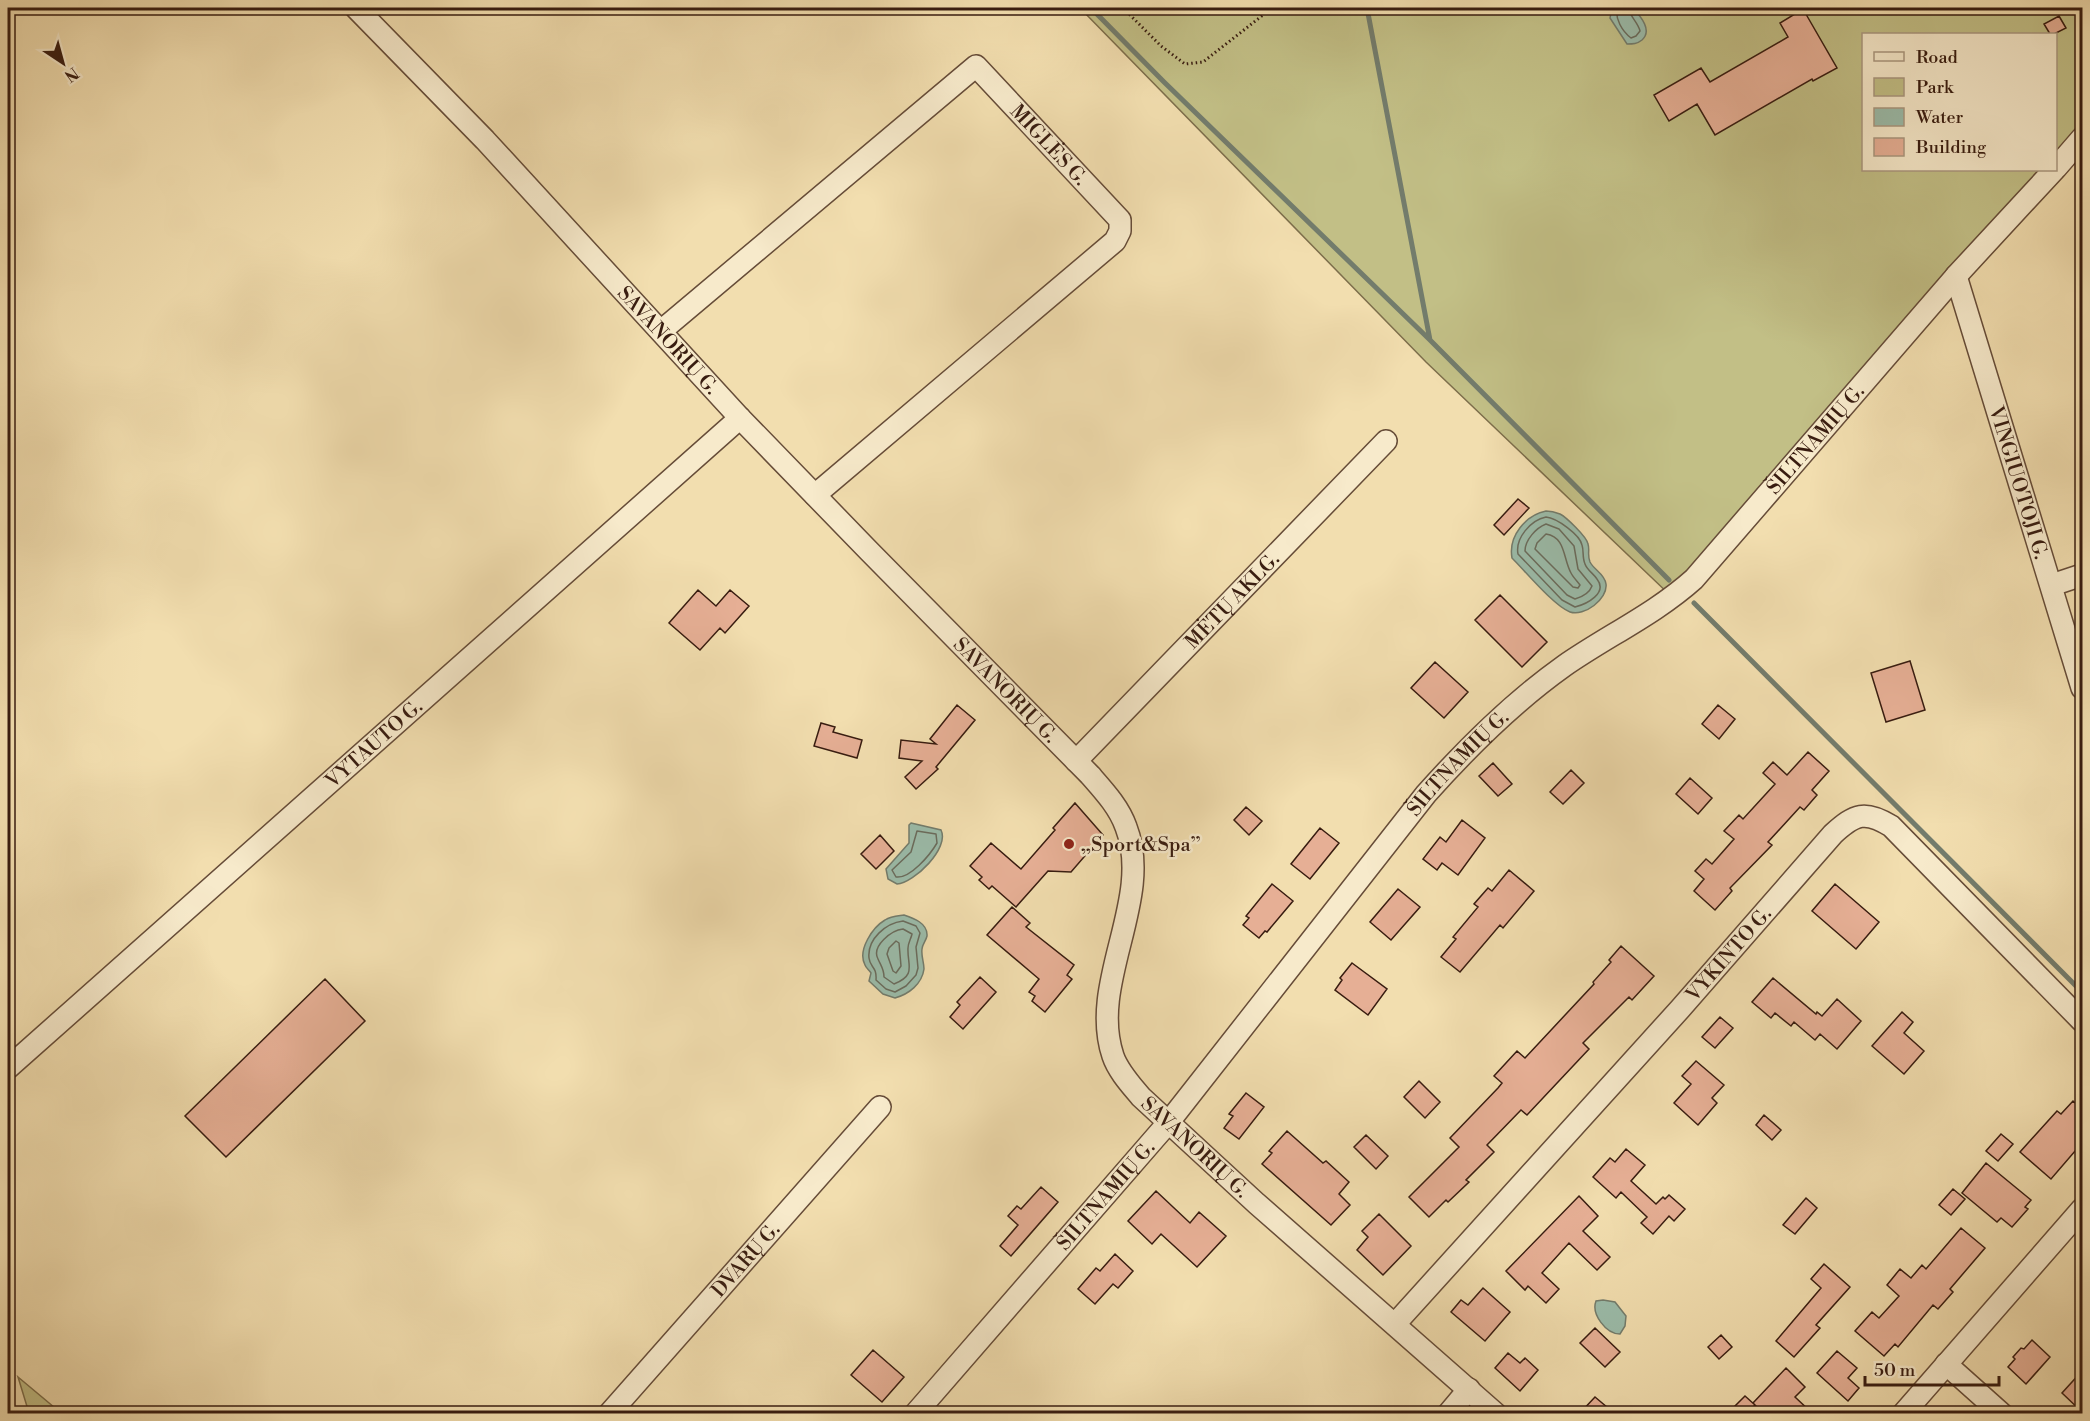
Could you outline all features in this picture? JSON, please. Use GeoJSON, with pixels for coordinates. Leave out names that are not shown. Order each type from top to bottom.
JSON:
{"type":"FeatureCollection","features":[{"type":"Feature","properties":{"kind":"street","name":"SAVANORIŲ G."},"geometry":{"type":"LineString","coordinates":[[356,8],[485,140],[740,418],[1076,761],[1112,801],[1126,827],[1132,854],[1132,881],[1109,998],[1107,1036],[1113,1058],[1125,1078],[1168,1123],[1256,1203],[1496,1413]]}},
{"type":"Feature","properties":{"kind":"street","name":"MIGLĖS G."},"geometry":{"type":"LineString","coordinates":[[661,332],[976,66],[1120,220],[1120,231],[1115,241],[815,495]]}},
{"type":"Feature","properties":{"kind":"street","name":"ŠILTNAMIŲ G."},"geometry":{"type":"LineString","coordinates":[[2057,167],[2082,138]]}},
{"type":"Feature","properties":{"kind":"street","name":"ŠILTNAMIŲ G."},"geometry":{"type":"LineString","coordinates":[[915,1413],[1168,1123],[1419,803],[1462,754],[1493,723],[1563,667],[1673,598],[1694,579],[1956,276],[2053,171]]}},
{"type":"Feature","properties":{"kind":"street","name":"VINGIUOTOJI G."},"geometry":{"type":"LineString","coordinates":[[1956,276],[2082,688]]}},
{"type":"Feature","properties":{"kind":"street","name":"VYTAUTO G."},"geometry":{"type":"LineString","coordinates":[[8,1068],[740,418]]}},
{"type":"Feature","properties":{"kind":"street","name":"MĖTŲ AKLG."},"geometry":{"type":"LineString","coordinates":[[1076,761],[1386,441]]}},
{"type":"Feature","properties":{"kind":"street"},"geometry":{"type":"LineString","coordinates":[[2052,585],[2082,574]]}},
{"type":"Feature","properties":{"kind":"street","name":"VYKINTO G."},"geometry":{"type":"LineString","coordinates":[[1395,1324],[1848,820],[1862,816],[1876,817],[1891,826],[2082,1021]]}},
{"type":"Feature","properties":{"kind":"street","name":"DVARŲ G."},"geometry":{"type":"LineString","coordinates":[[609,1413],[880,1107]]}},
{"type":"Feature","properties":{"kind":"street"},"geometry":{"type":"LineString","coordinates":[[1903,1413],[2082,1209]]}},
{"type":"Feature","properties":{"kind":"street"},"geometry":{"type":"LineString","coordinates":[[1946,1364],[2002,1413]]}},
{"type":"Feature","properties":{"kind":"street"},"geometry":{"type":"LineString","coordinates":[[1448,1413],[1469,1389]]}},
{"type":"Feature","properties":{"kind":"path"},"geometry":{"type":"LineString","coordinates":[[1123,8],[1161,46],[1185,64],[1203,62],[1272,8]]}},
{"type":"Feature","properties":{"kind":"green space"},"geometry":{"type":"Polygon","coordinates":[[[1080,8],[2082,8],[2082,138],[2057,167],[2057,33],[1862,33],[1862,171],[2053,171],[1673,598],[1426,362],[1080,8]]]}},
{"type":"Feature","properties":{"kind":"green space"},"geometry":{"type":"Polygon","coordinates":[[[18,1377],[61,1413],[29,1413],[18,1377]]]}},
{"type":"Feature","properties":{"kind":"water"},"geometry":{"type":"Polygon","coordinates":[[[1612,8],[1633,8],[1646,28],[1642,40],[1635,44],[1627,44],[1610,18],[1612,8]]]}},
{"type":"Feature","properties":{"kind":"water"},"geometry":{"type":"Polygon","coordinates":[[[1546,511],[1560,514],[1580,532],[1588,544],[1590,562],[1605,581],[1606,590],[1599,601],[1582,612],[1570,612],[1556,603],[1512,558],[1513,542],[1520,528],[1532,517],[1546,511]]]}},
{"type":"Feature","properties":{"kind":"water"},"geometry":{"type":"Polygon","coordinates":[[[911,823],[941,830],[940,846],[936,855],[921,871],[912,878],[897,884],[888,879],[886,869],[909,843],[911,823]]]}},
{"type":"Feature","properties":{"kind":"water"},"geometry":{"type":"Polygon","coordinates":[[[904,915],[919,922],[927,931],[922,952],[924,969],[921,979],[914,988],[895,998],[883,994],[869,981],[871,973],[865,965],[863,953],[867,940],[880,923],[904,915]]]}},
{"type":"Feature","properties":{"kind":"water"},"geometry":{"type":"Polygon","coordinates":[[[1596,1301],[1615,1302],[1626,1316],[1625,1326],[1620,1334],[1610,1331],[1598,1317],[1596,1301]]]}},
{"type":"Feature","properties":{"kind":"building"},"geometry":{"type":"Polygon","coordinates":[[[1803,9],[1837,68],[1813,81],[1812,79],[1715,135],[1697,104],[1669,121],[1654,95],[1701,68],[1710,82],[1788,37],[1780,23],[1803,9]]]}},
{"type":"Feature","properties":{"kind":"building"},"geometry":{"type":"Polygon","coordinates":[[[2059,16],[2066,28],[2056,33],[2049,33],[2044,24],[2059,16]]]}},
{"type":"Feature","properties":{"kind":"building"},"geometry":{"type":"Polygon","coordinates":[[[1518,499],[1529,508],[1504,535],[1494,525],[1518,499]]]}},
{"type":"Feature","properties":{"kind":"building"},"geometry":{"type":"Polygon","coordinates":[[[698,590],[716,606],[730,590],[749,606],[725,633],[720,628],[700,650],[669,623],[698,590]]]}},
{"type":"Feature","properties":{"kind":"building"},"geometry":{"type":"Polygon","coordinates":[[[1500,595],[1547,642],[1522,667],[1475,620],[1500,595]]]}},
{"type":"Feature","properties":{"kind":"building"},"geometry":{"type":"Polygon","coordinates":[[[1910,661],[1925,710],[1886,722],[1871,673],[1910,661]]]}},
{"type":"Feature","properties":{"kind":"building"},"geometry":{"type":"Polygon","coordinates":[[[1435,662],[1468,692],[1444,718],[1411,688],[1435,662]]]}},
{"type":"Feature","properties":{"kind":"building"},"geometry":{"type":"Polygon","coordinates":[[[957,705],[975,720],[936,767],[938,769],[916,789],[905,777],[922,761],[899,758],[901,740],[936,744],[930,739],[957,705]]]}},
{"type":"Feature","properties":{"kind":"building"},"geometry":{"type":"Polygon","coordinates":[[[1718,705],[1735,719],[1719,739],[1702,724],[1718,705]]]}},
{"type":"Feature","properties":{"kind":"building"},"geometry":{"type":"Polygon","coordinates":[[[821,723],[835,727],[833,732],[862,740],[857,758],[814,746],[821,723]]]}},
{"type":"Feature","properties":{"kind":"building"},"geometry":{"type":"Polygon","coordinates":[[[1808,752],[1829,771],[1812,790],[1817,795],[1804,810],[1800,807],[1768,842],[1772,845],[1730,888],[1732,891],[1715,910],[1694,891],[1704,879],[1695,871],[1706,859],[1712,864],[1734,839],[1724,831],[1739,815],[1743,819],[1775,784],[1763,773],[1773,762],[1787,775],[1808,752]]]}},
{"type":"Feature","properties":{"kind":"building"},"geometry":{"type":"Polygon","coordinates":[[[1493,763],[1512,784],[1498,796],[1479,776],[1493,763]]]}},
{"type":"Feature","properties":{"kind":"building"},"geometry":{"type":"Polygon","coordinates":[[[1571,770],[1584,783],[1563,804],[1550,792],[1571,770]]]}},
{"type":"Feature","properties":{"kind":"building"},"geometry":{"type":"Polygon","coordinates":[[[1690,778],[1712,798],[1698,814],[1676,794],[1690,778]]]}},
{"type":"Feature","properties":{"kind":"building"},"geometry":{"type":"Polygon","coordinates":[[[1075,803],[1103,835],[1071,872],[1048,871],[1016,907],[992,886],[989,889],[979,880],[982,877],[970,866],[991,843],[1021,869],[1075,803]]]}},
{"type":"Feature","properties":{"kind":"building"},"geometry":{"type":"Polygon","coordinates":[[[1246,807],[1262,821],[1249,835],[1234,820],[1246,807]]]}},
{"type":"Feature","properties":{"kind":"building"},"geometry":{"type":"Polygon","coordinates":[[[1462,820],[1485,838],[1458,875],[1442,863],[1437,870],[1423,859],[1440,837],[1446,842],[1462,820]]]}},
{"type":"Feature","properties":{"kind":"building"},"geometry":{"type":"Polygon","coordinates":[[[1320,828],[1339,843],[1310,879],[1291,864],[1320,828]]]}},
{"type":"Feature","properties":{"kind":"building"},"geometry":{"type":"Polygon","coordinates":[[[880,835],[894,851],[876,869],[861,854],[880,835]]]}},
{"type":"Feature","properties":{"kind":"building"},"geometry":{"type":"Polygon","coordinates":[[[1509,870],[1534,891],[1503,928],[1500,925],[1460,972],[1441,957],[1456,939],[1453,937],[1478,907],[1474,904],[1488,888],[1492,891],[1509,870]]]}},
{"type":"Feature","properties":{"kind":"building"},"geometry":{"type":"Polygon","coordinates":[[[1272,884],[1293,901],[1267,932],[1265,931],[1259,938],[1243,925],[1249,918],[1246,916],[1272,884]]]}},
{"type":"Feature","properties":{"kind":"building"},"geometry":{"type":"Polygon","coordinates":[[[1835,884],[1879,922],[1856,949],[1812,911],[1835,884]]]}},
{"type":"Feature","properties":{"kind":"building"},"geometry":{"type":"Polygon","coordinates":[[[1398,889],[1420,907],[1391,940],[1370,922],[1398,889]]]}},
{"type":"Feature","properties":{"kind":"building"},"geometry":{"type":"Polygon","coordinates":[[[1012,907],[1030,923],[1026,927],[1074,965],[1067,975],[1072,979],[1045,1012],[1032,1001],[1035,996],[1029,992],[1039,979],[987,935],[1012,907]]]}},
{"type":"Feature","properties":{"kind":"building"},"geometry":{"type":"Polygon","coordinates":[[[1621,946],[1654,976],[1632,1000],[1629,997],[1583,1043],[1589,1049],[1527,1115],[1521,1110],[1487,1145],[1494,1152],[1466,1180],[1469,1182],[1429,1217],[1409,1197],[1459,1147],[1450,1138],[1502,1083],[1494,1076],[1517,1051],[1525,1058],[1594,984],[1593,982],[1611,962],[1609,960],[1621,946]]]}},
{"type":"Feature","properties":{"kind":"building"},"geometry":{"type":"Polygon","coordinates":[[[1352,963],[1387,989],[1368,1015],[1335,990],[1342,980],[1340,978],[1352,963]]]}},
{"type":"Feature","properties":{"kind":"building"},"geometry":{"type":"Polygon","coordinates":[[[980,977],[996,992],[963,1029],[950,1017],[960,1005],[957,1002],[980,977]]]}},
{"type":"Feature","properties":{"kind":"building"},"geometry":{"type":"Polygon","coordinates":[[[1773,978],[1816,1014],[1817,1012],[1822,1016],[1837,999],[1861,1021],[1837,1049],[1820,1034],[1815,1040],[1794,1022],[1791,1026],[1775,1013],[1771,1018],[1752,1002],[1773,978]]]}},
{"type":"Feature","properties":{"kind":"building"},"geometry":{"type":"Polygon","coordinates":[[[325,979],[365,1021],[226,1157],[185,1116],[325,979]]]}},
{"type":"Feature","properties":{"kind":"building"},"geometry":{"type":"Polygon","coordinates":[[[1902,1012],[1913,1022],[1904,1033],[1924,1051],[1904,1074],[1872,1046],[1902,1012]]]}},
{"type":"Feature","properties":{"kind":"building"},"geometry":{"type":"Polygon","coordinates":[[[1720,1017],[1733,1028],[1715,1048],[1702,1037],[1720,1017]]]}},
{"type":"Feature","properties":{"kind":"building"},"geometry":{"type":"Polygon","coordinates":[[[1696,1061],[1724,1085],[1712,1098],[1717,1103],[1698,1125],[1674,1103],[1691,1084],[1682,1076],[1696,1061]]]}},
{"type":"Feature","properties":{"kind":"building"},"geometry":{"type":"Polygon","coordinates":[[[1419,1081],[1440,1102],[1425,1118],[1404,1097],[1419,1081]]]}},
{"type":"Feature","properties":{"kind":"building"},"geometry":{"type":"Polygon","coordinates":[[[1246,1093],[1264,1107],[1239,1139],[1224,1128],[1233,1116],[1229,1114],[1246,1093]]]}},
{"type":"Feature","properties":{"kind":"building"},"geometry":{"type":"Polygon","coordinates":[[[2073,1101],[2082,1109],[2082,1143],[2051,1179],[2020,1152],[2057,1111],[2061,1114],[2073,1101]]]}},
{"type":"Feature","properties":{"kind":"building"},"geometry":{"type":"Polygon","coordinates":[[[1764,1115],[1781,1130],[1772,1140],[1756,1125],[1764,1115]]]}},
{"type":"Feature","properties":{"kind":"building"},"geometry":{"type":"Polygon","coordinates":[[[1287,1131],[1323,1163],[1326,1161],[1349,1182],[1339,1194],[1350,1205],[1331,1225],[1262,1164],[1272,1153],[1269,1151],[1287,1131]]]}},
{"type":"Feature","properties":{"kind":"building"},"geometry":{"type":"Polygon","coordinates":[[[2001,1134],[2013,1144],[1998,1161],[1986,1151],[2001,1134]]]}},
{"type":"Feature","properties":{"kind":"building"},"geometry":{"type":"Polygon","coordinates":[[[1366,1135],[1388,1156],[1376,1169],[1354,1147],[1366,1135]]]}},
{"type":"Feature","properties":{"kind":"building"},"geometry":{"type":"Polygon","coordinates":[[[1626,1149],[1645,1165],[1631,1181],[1656,1204],[1669,1195],[1685,1209],[1674,1221],[1669,1216],[1653,1234],[1641,1223],[1647,1217],[1621,1192],[1616,1198],[1593,1177],[1610,1158],[1615,1162],[1626,1149]]]}},
{"type":"Feature","properties":{"kind":"building"},"geometry":{"type":"Polygon","coordinates":[[[1986,1163],[2031,1200],[2025,1207],[2028,1209],[2012,1227],[2001,1218],[1997,1222],[1962,1193],[1986,1163]]]}},
{"type":"Feature","properties":{"kind":"building"},"geometry":{"type":"Polygon","coordinates":[[[1041,1187],[1058,1202],[1011,1256],[1000,1246],[1018,1225],[1008,1216],[1017,1206],[1021,1209],[1041,1187]]]}},
{"type":"Feature","properties":{"kind":"building"},"geometry":{"type":"Polygon","coordinates":[[[1953,1189],[1965,1199],[1951,1215],[1939,1205],[1953,1189]]]}},
{"type":"Feature","properties":{"kind":"building"},"geometry":{"type":"Polygon","coordinates":[[[1156,1191],[1190,1223],[1199,1212],[1226,1236],[1197,1267],[1161,1234],[1152,1244],[1128,1221],[1156,1191]]]}},
{"type":"Feature","properties":{"kind":"building"},"geometry":{"type":"Polygon","coordinates":[[[1579,1196],[1598,1216],[1583,1231],[1610,1257],[1597,1270],[1569,1243],[1542,1273],[1559,1289],[1546,1303],[1528,1286],[1525,1290],[1506,1271],[1579,1196]]]}},
{"type":"Feature","properties":{"kind":"building"},"geometry":{"type":"Polygon","coordinates":[[[1806,1198],[1817,1208],[1795,1234],[1783,1225],[1806,1198]]]}},
{"type":"Feature","properties":{"kind":"building"},"geometry":{"type":"Polygon","coordinates":[[[1379,1214],[1411,1246],[1383,1275],[1357,1250],[1368,1237],[1362,1231],[1379,1214]]]}},
{"type":"Feature","properties":{"kind":"building"},"geometry":{"type":"Polygon","coordinates":[[[1961,1228],[1985,1248],[1950,1289],[1953,1292],[1938,1309],[1933,1305],[1898,1347],[1895,1344],[1884,1356],[1855,1331],[1872,1312],[1879,1318],[1899,1296],[1887,1285],[1900,1269],[1911,1278],[1922,1265],[1926,1269],[1961,1228]]]}},
{"type":"Feature","properties":{"kind":"building"},"geometry":{"type":"Polygon","coordinates":[[[1115,1254],[1133,1271],[1118,1288],[1113,1284],[1095,1304],[1078,1289],[1096,1268],[1100,1271],[1115,1254]]]}},
{"type":"Feature","properties":{"kind":"building"},"geometry":{"type":"Polygon","coordinates":[[[1824,1264],[1850,1287],[1816,1325],[1820,1328],[1794,1357],[1776,1341],[1821,1288],[1811,1279],[1824,1264]]]}},
{"type":"Feature","properties":{"kind":"building"},"geometry":{"type":"Polygon","coordinates":[[[1483,1288],[1510,1312],[1485,1341],[1451,1312],[1461,1300],[1468,1305],[1483,1288]]]}},
{"type":"Feature","properties":{"kind":"building"},"geometry":{"type":"Polygon","coordinates":[[[1595,1328],[1620,1352],[1605,1367],[1580,1343],[1595,1328]]]}},
{"type":"Feature","properties":{"kind":"building"},"geometry":{"type":"Polygon","coordinates":[[[1721,1335],[1732,1347],[1719,1359],[1708,1347],[1721,1335]]]}},
{"type":"Feature","properties":{"kind":"building"},"geometry":{"type":"Polygon","coordinates":[[[2032,1340],[2050,1357],[2026,1384],[2008,1367],[2021,1348],[2024,1349],[2032,1340]]]}},
{"type":"Feature","properties":{"kind":"building"},"geometry":{"type":"Polygon","coordinates":[[[873,1350],[904,1377],[882,1402],[851,1375],[873,1350]]]}},
{"type":"Feature","properties":{"kind":"building"},"geometry":{"type":"Polygon","coordinates":[[[1837,1351],[1857,1368],[1848,1378],[1859,1388],[1848,1401],[1817,1373],[1837,1351]]]}},
{"type":"Feature","properties":{"kind":"building"},"geometry":{"type":"Polygon","coordinates":[[[1508,1353],[1520,1363],[1525,1358],[1538,1370],[1520,1391],[1495,1368],[1508,1353]]]}},
{"type":"Feature","properties":{"kind":"building"},"geometry":{"type":"Polygon","coordinates":[[[1786,1368],[1805,1387],[1795,1397],[1812,1413],[1781,1413],[1775,1408],[1769,1413],[1763,1413],[1753,1403],[1786,1368]]]}},
{"type":"Feature","properties":{"kind":"building"},"geometry":{"type":"Polygon","coordinates":[[[2082,1371],[2082,1412],[2062,1393],[2082,1371]]]}},
{"type":"Feature","properties":{"kind":"building"},"geometry":{"type":"Polygon","coordinates":[[[1745,1396],[1755,1405],[1747,1413],[1743,1413],[1735,1406],[1745,1396]]]}},
{"type":"Feature","properties":{"kind":"building"},"geometry":{"type":"Polygon","coordinates":[[[1595,1397],[1614,1413],[1580,1413],[1595,1397]]]}},
{"type":"Feature","properties":{"kind":"waterway"},"geometry":{"type":"LineString","coordinates":[[1091,8],[1430,340]]}},
{"type":"Feature","properties":{"kind":"waterway"},"geometry":{"type":"LineString","coordinates":[[1367,8],[1430,340],[1669,580]]}},
{"type":"Feature","properties":{"kind":"waterway"},"geometry":{"type":"LineString","coordinates":[[1694,603],[2082,992]]}},
{"type":"Feature","properties":{"kind":"place","name":"„Sport&Spa”"},"geometry":{"type":"Point","coordinates":[1069,844]}}]}
